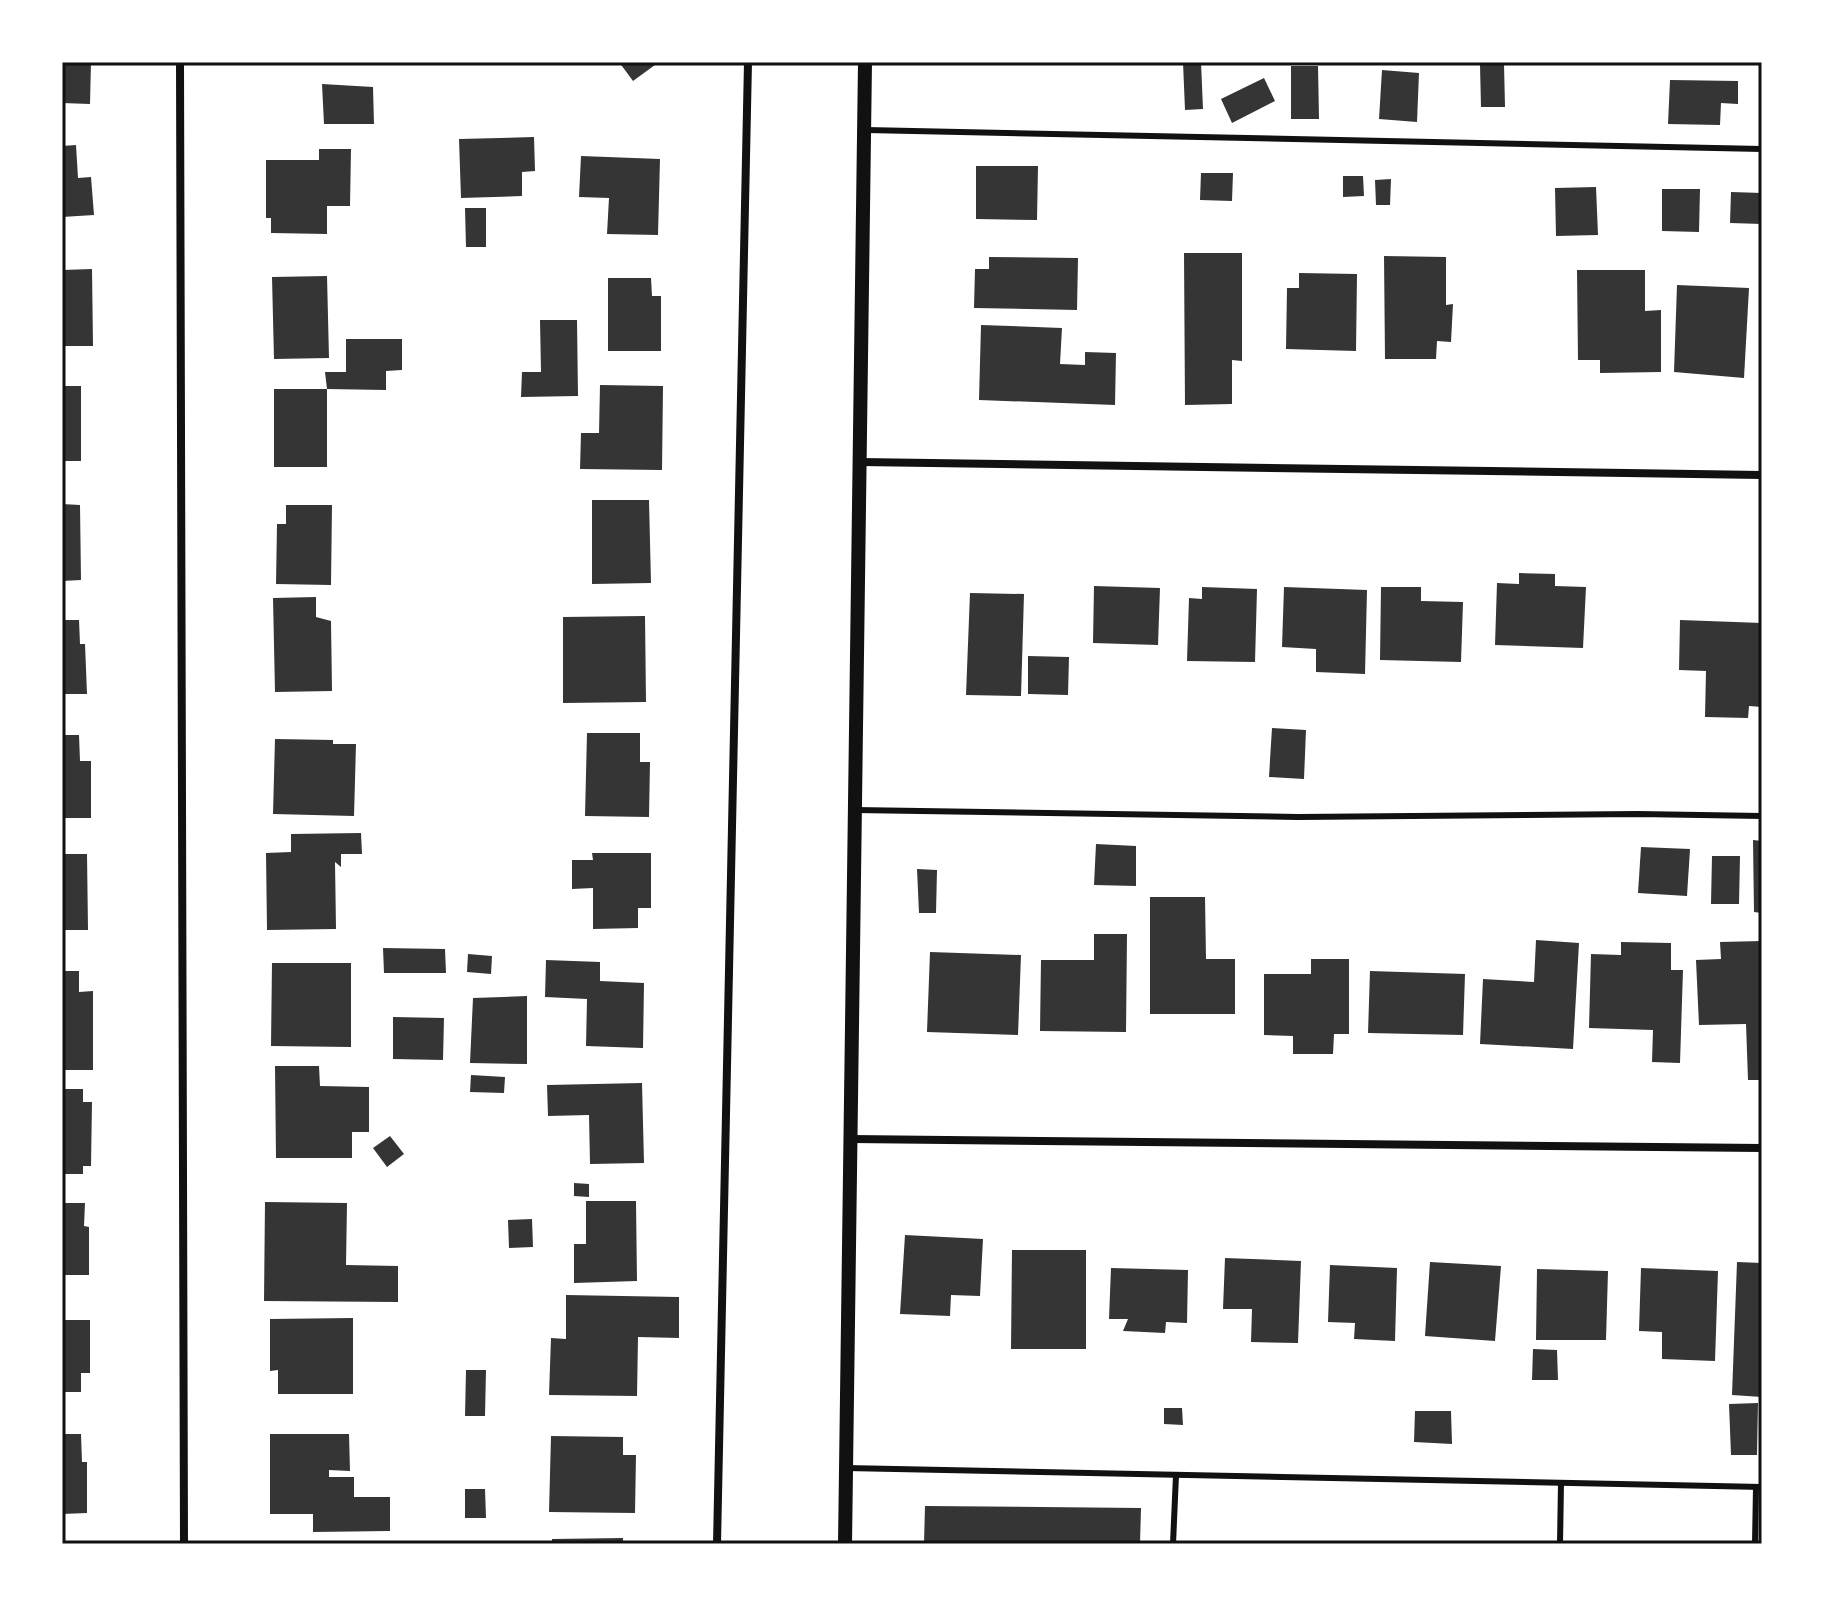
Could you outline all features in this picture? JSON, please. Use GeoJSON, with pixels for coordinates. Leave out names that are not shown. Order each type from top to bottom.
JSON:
{"type":"FeatureCollection","features":[{"type":"Feature","properties":{"kind":"street"},"geometry":{"type":"LineString","coordinates":[[180,62],[184,1544]]}},
{"type":"Feature","properties":{"kind":"street"},"geometry":{"type":"LineString","coordinates":[[717,1544],[748,62]]}},
{"type":"Feature","properties":{"kind":"street"},"geometry":{"type":"LineString","coordinates":[[845,1544],[865,62]]}},
{"type":"Feature","properties":{"kind":"street"},"geometry":{"type":"LineString","coordinates":[[860,462],[1762,475]]}},
{"type":"Feature","properties":{"kind":"street"},"geometry":{"type":"LineString","coordinates":[[851,1139],[1762,1148]]}},
{"type":"Feature","properties":{"kind":"lane"},"geometry":{"type":"LineString","coordinates":[[864,130],[1762,149]]}},
{"type":"Feature","properties":{"kind":"lane"},"geometry":{"type":"LineString","coordinates":[[855,810],[1298,817],[1762,816]]}},
{"type":"Feature","properties":{"kind":"lane"},"geometry":{"type":"LineString","coordinates":[[846,1468],[1759,1487],[1755,1544]]}},
{"type":"Feature","properties":{"kind":"lane"},"geometry":{"type":"LineString","coordinates":[[1173,1544],[1176,1475]]}},
{"type":"Feature","properties":{"kind":"lane"},"geometry":{"type":"LineString","coordinates":[[1560,1544],[1561,1483]]}},
{"type":"Feature","properties":{"kind":"building"},"geometry":{"type":"Polygon","coordinates":[[[62,62],[91,62],[90,104],[62,103],[62,62]]]}},
{"type":"Feature","properties":{"kind":"building"},"geometry":{"type":"Polygon","coordinates":[[[619,62],[659,62],[633,81],[619,62]]]}},
{"type":"Feature","properties":{"kind":"building"},"geometry":{"type":"Polygon","coordinates":[[[1183,62],[1201,62],[1203,109],[1185,110],[1183,62]]]}},
{"type":"Feature","properties":{"kind":"building"},"geometry":{"type":"Polygon","coordinates":[[[1504,64],[1505,107],[1481,107],[1480,65],[1504,64]]]}},
{"type":"Feature","properties":{"kind":"building"},"geometry":{"type":"Polygon","coordinates":[[[1291,66],[1318,66],[1319,119],[1291,119],[1291,66]]]}},
{"type":"Feature","properties":{"kind":"building"},"geometry":{"type":"Polygon","coordinates":[[[1382,70],[1419,73],[1417,122],[1379,119],[1382,70]]]}},
{"type":"Feature","properties":{"kind":"building"},"geometry":{"type":"Polygon","coordinates":[[[1264,78],[1275,101],[1232,123],[1221,99],[1264,78]]]}},
{"type":"Feature","properties":{"kind":"building"},"geometry":{"type":"Polygon","coordinates":[[[1670,80],[1738,81],[1738,104],[1721,103],[1720,125],[1668,124],[1670,80]]]}},
{"type":"Feature","properties":{"kind":"building"},"geometry":{"type":"Polygon","coordinates":[[[322,84],[373,87],[374,124],[324,124],[322,84]]]}},
{"type":"Feature","properties":{"kind":"building"},"geometry":{"type":"Polygon","coordinates":[[[534,137],[535,171],[522,172],[522,196],[461,198],[459,139],[534,137]]]}},
{"type":"Feature","properties":{"kind":"building"},"geometry":{"type":"Polygon","coordinates":[[[76,145],[78,178],[91,177],[94,215],[62,217],[62,146],[76,145]]]}},
{"type":"Feature","properties":{"kind":"building"},"geometry":{"type":"Polygon","coordinates":[[[319,149],[351,149],[350,206],[327,206],[327,234],[271,233],[271,218],[266,218],[266,160],[319,160],[319,149]]]}},
{"type":"Feature","properties":{"kind":"building"},"geometry":{"type":"Polygon","coordinates":[[[581,156],[660,159],[658,235],[607,234],[609,198],[579,197],[581,156]]]}},
{"type":"Feature","properties":{"kind":"building"},"geometry":{"type":"Polygon","coordinates":[[[976,166],[1038,166],[1037,220],[976,219],[976,166]]]}},
{"type":"Feature","properties":{"kind":"building"},"geometry":{"type":"Polygon","coordinates":[[[1201,173],[1233,173],[1232,201],[1200,200],[1201,173]]]}},
{"type":"Feature","properties":{"kind":"building"},"geometry":{"type":"Polygon","coordinates":[[[1343,176],[1363,176],[1364,196],[1343,197],[1343,176]]]}},
{"type":"Feature","properties":{"kind":"building"},"geometry":{"type":"Polygon","coordinates":[[[1391,179],[1390,205],[1376,205],[1375,180],[1391,179]]]}},
{"type":"Feature","properties":{"kind":"building"},"geometry":{"type":"Polygon","coordinates":[[[1596,187],[1598,235],[1556,236],[1555,188],[1596,187]]]}},
{"type":"Feature","properties":{"kind":"building"},"geometry":{"type":"Polygon","coordinates":[[[1662,189],[1700,189],[1699,232],[1662,231],[1662,189]]]}},
{"type":"Feature","properties":{"kind":"building"},"geometry":{"type":"Polygon","coordinates":[[[1731,192],[1762,193],[1762,224],[1730,223],[1731,192]]]}},
{"type":"Feature","properties":{"kind":"building"},"geometry":{"type":"Polygon","coordinates":[[[465,208],[486,208],[486,247],[466,247],[465,208]]]}},
{"type":"Feature","properties":{"kind":"building"},"geometry":{"type":"Polygon","coordinates":[[[1184,253],[1242,253],[1242,361],[1232,360],[1232,404],[1185,405],[1184,253]]]}},
{"type":"Feature","properties":{"kind":"building"},"geometry":{"type":"Polygon","coordinates":[[[1384,256],[1446,257],[1446,305],[1453,304],[1451,342],[1437,341],[1436,359],[1385,359],[1384,256]]]}},
{"type":"Feature","properties":{"kind":"building"},"geometry":{"type":"Polygon","coordinates":[[[989,257],[1078,258],[1077,310],[974,308],[975,269],[989,269],[989,257]]]}},
{"type":"Feature","properties":{"kind":"building"},"geometry":{"type":"Polygon","coordinates":[[[92,269],[93,346],[62,346],[62,270],[92,269]]]}},
{"type":"Feature","properties":{"kind":"building"},"geometry":{"type":"Polygon","coordinates":[[[1577,270],[1645,270],[1645,311],[1661,310],[1661,372],[1600,373],[1600,360],[1578,360],[1577,270]]]}},
{"type":"Feature","properties":{"kind":"building"},"geometry":{"type":"Polygon","coordinates":[[[1299,273],[1357,274],[1356,351],[1286,349],[1287,288],[1299,288],[1299,273]]]}},
{"type":"Feature","properties":{"kind":"building"},"geometry":{"type":"Polygon","coordinates":[[[327,276],[329,358],[274,359],[272,277],[327,276]]]}},
{"type":"Feature","properties":{"kind":"building"},"geometry":{"type":"Polygon","coordinates":[[[608,278],[651,278],[652,296],[661,296],[661,351],[608,351],[608,278]]]}},
{"type":"Feature","properties":{"kind":"building"},"geometry":{"type":"Polygon","coordinates":[[[1677,285],[1749,288],[1744,378],[1674,372],[1677,285]]]}},
{"type":"Feature","properties":{"kind":"building"},"geometry":{"type":"Polygon","coordinates":[[[540,320],[577,320],[578,396],[521,397],[522,372],[541,372],[540,320]]]}},
{"type":"Feature","properties":{"kind":"building"},"geometry":{"type":"Polygon","coordinates":[[[981,325],[1062,328],[1060,364],[1085,365],[1085,352],[1116,353],[1115,405],[979,400],[981,325]]]}},
{"type":"Feature","properties":{"kind":"building"},"geometry":{"type":"Polygon","coordinates":[[[346,339],[402,339],[402,370],[386,371],[386,390],[327,389],[325,372],[346,372],[346,339]]]}},
{"type":"Feature","properties":{"kind":"building"},"geometry":{"type":"Polygon","coordinates":[[[600,385],[663,386],[662,470],[580,469],[581,433],[599,433],[600,385]]]}},
{"type":"Feature","properties":{"kind":"building"},"geometry":{"type":"Polygon","coordinates":[[[62,386],[81,386],[81,461],[62,461],[62,386]]]}},
{"type":"Feature","properties":{"kind":"building"},"geometry":{"type":"Polygon","coordinates":[[[274,389],[327,389],[327,467],[274,467],[274,389]]]}},
{"type":"Feature","properties":{"kind":"building"},"geometry":{"type":"Polygon","coordinates":[[[592,500],[649,500],[651,583],[592,584],[592,500]]]}},
{"type":"Feature","properties":{"kind":"building"},"geometry":{"type":"Polygon","coordinates":[[[62,504],[80,505],[81,580],[62,581],[62,504]]]}},
{"type":"Feature","properties":{"kind":"building"},"geometry":{"type":"Polygon","coordinates":[[[286,505],[332,505],[331,585],[276,584],[277,524],[286,524],[286,505]]]}},
{"type":"Feature","properties":{"kind":"building"},"geometry":{"type":"Polygon","coordinates":[[[1519,573],[1555,574],[1555,586],[1586,587],[1583,648],[1495,645],[1497,583],[1519,584],[1519,573]]]}},
{"type":"Feature","properties":{"kind":"building"},"geometry":{"type":"Polygon","coordinates":[[[1094,586],[1160,588],[1158,645],[1093,643],[1094,586]]]}},
{"type":"Feature","properties":{"kind":"building"},"geometry":{"type":"Polygon","coordinates":[[[1202,587],[1257,589],[1255,662],[1187,661],[1189,598],[1202,599],[1202,587]]]}},
{"type":"Feature","properties":{"kind":"building"},"geometry":{"type":"Polygon","coordinates":[[[1284,587],[1367,590],[1365,674],[1316,672],[1316,649],[1282,647],[1284,587]]]}},
{"type":"Feature","properties":{"kind":"building"},"geometry":{"type":"Polygon","coordinates":[[[1381,587],[1421,587],[1421,601],[1463,602],[1461,662],[1380,660],[1381,587]]]}},
{"type":"Feature","properties":{"kind":"building"},"geometry":{"type":"Polygon","coordinates":[[[970,593],[1024,594],[1021,696],[966,695],[970,593]]]}},
{"type":"Feature","properties":{"kind":"building"},"geometry":{"type":"Polygon","coordinates":[[[316,597],[316,617],[331,621],[332,691],[275,692],[273,598],[316,597]]]}},
{"type":"Feature","properties":{"kind":"building"},"geometry":{"type":"Polygon","coordinates":[[[645,616],[646,702],[563,703],[563,617],[645,616]]]}},
{"type":"Feature","properties":{"kind":"building"},"geometry":{"type":"Polygon","coordinates":[[[62,620],[79,620],[80,644],[85,644],[87,694],[62,694],[62,620]]]}},
{"type":"Feature","properties":{"kind":"building"},"geometry":{"type":"Polygon","coordinates":[[[1680,620],[1762,623],[1762,707],[1749,706],[1748,718],[1705,717],[1706,671],[1679,670],[1680,620]]]}},
{"type":"Feature","properties":{"kind":"building"},"geometry":{"type":"Polygon","coordinates":[[[1028,656],[1069,657],[1068,695],[1028,694],[1028,656]]]}},
{"type":"Feature","properties":{"kind":"building"},"geometry":{"type":"Polygon","coordinates":[[[1272,728],[1306,730],[1304,779],[1269,777],[1272,728]]]}},
{"type":"Feature","properties":{"kind":"building"},"geometry":{"type":"Polygon","coordinates":[[[587,733],[640,733],[640,762],[650,762],[649,817],[585,816],[587,733]]]}},
{"type":"Feature","properties":{"kind":"building"},"geometry":{"type":"Polygon","coordinates":[[[62,735],[79,735],[80,761],[91,761],[91,818],[62,818],[62,735]]]}},
{"type":"Feature","properties":{"kind":"building"},"geometry":{"type":"Polygon","coordinates":[[[275,739],[333,740],[333,744],[356,744],[354,816],[273,814],[275,739]]]}},
{"type":"Feature","properties":{"kind":"building"},"geometry":{"type":"Polygon","coordinates":[[[361,833],[362,854],[341,854],[341,867],[335,862],[336,929],[267,930],[266,853],[291,852],[291,834],[361,833]]]}},
{"type":"Feature","properties":{"kind":"building"},"geometry":{"type":"Polygon","coordinates":[[[1753,840],[1762,841],[1762,913],[1754,912],[1753,840]]]}},
{"type":"Feature","properties":{"kind":"building"},"geometry":{"type":"Polygon","coordinates":[[[1096,844],[1136,846],[1136,886],[1094,885],[1096,844]]]}},
{"type":"Feature","properties":{"kind":"building"},"geometry":{"type":"Polygon","coordinates":[[[1641,847],[1690,849],[1687,896],[1638,893],[1641,847]]]}},
{"type":"Feature","properties":{"kind":"building"},"geometry":{"type":"Polygon","coordinates":[[[592,853],[651,853],[651,908],[638,908],[638,928],[593,929],[593,888],[572,889],[572,860],[593,860],[592,853]]]}},
{"type":"Feature","properties":{"kind":"building"},"geometry":{"type":"Polygon","coordinates":[[[62,854],[87,854],[88,930],[62,930],[62,854]]]}},
{"type":"Feature","properties":{"kind":"building"},"geometry":{"type":"Polygon","coordinates":[[[1712,856],[1740,856],[1739,904],[1711,904],[1712,856]]]}},
{"type":"Feature","properties":{"kind":"building"},"geometry":{"type":"Polygon","coordinates":[[[917,869],[937,870],[936,913],[919,913],[917,869]]]}},
{"type":"Feature","properties":{"kind":"building"},"geometry":{"type":"Polygon","coordinates":[[[1150,897],[1205,897],[1206,959],[1235,959],[1235,1014],[1150,1014],[1150,897]]]}},
{"type":"Feature","properties":{"kind":"building"},"geometry":{"type":"Polygon","coordinates":[[[1094,934],[1127,934],[1126,1032],[1040,1031],[1041,960],[1094,960],[1094,934]]]}},
{"type":"Feature","properties":{"kind":"building"},"geometry":{"type":"Polygon","coordinates":[[[1536,940],[1579,943],[1573,1049],[1480,1044],[1483,979],[1534,982],[1536,940]]]}},
{"type":"Feature","properties":{"kind":"building"},"geometry":{"type":"Polygon","coordinates":[[[1762,941],[1762,1080],[1748,1080],[1746,1024],[1699,1025],[1696,960],[1721,959],[1720,942],[1762,941]]]}},
{"type":"Feature","properties":{"kind":"building"},"geometry":{"type":"Polygon","coordinates":[[[1621,942],[1671,943],[1671,970],[1683,970],[1680,1063],[1652,1062],[1653,1030],[1589,1028],[1591,954],[1621,955],[1621,942]]]}},
{"type":"Feature","properties":{"kind":"building"},"geometry":{"type":"Polygon","coordinates":[[[383,948],[445,949],[446,973],[384,973],[383,948]]]}},
{"type":"Feature","properties":{"kind":"building"},"geometry":{"type":"Polygon","coordinates":[[[930,952],[1021,955],[1018,1035],[927,1032],[930,952]]]}},
{"type":"Feature","properties":{"kind":"building"},"geometry":{"type":"Polygon","coordinates":[[[468,954],[492,956],[491,974],[467,972],[468,954]]]}},
{"type":"Feature","properties":{"kind":"building"},"geometry":{"type":"Polygon","coordinates":[[[1311,959],[1349,959],[1349,1034],[1334,1034],[1333,1054],[1293,1054],[1293,1036],[1264,1035],[1264,974],[1311,974],[1311,959]]]}},
{"type":"Feature","properties":{"kind":"building"},"geometry":{"type":"Polygon","coordinates":[[[546,960],[600,962],[600,981],[644,983],[643,1048],[586,1046],[587,999],[545,997],[546,960]]]}},
{"type":"Feature","properties":{"kind":"building"},"geometry":{"type":"Polygon","coordinates":[[[272,963],[351,963],[351,1047],[271,1046],[272,963]]]}},
{"type":"Feature","properties":{"kind":"building"},"geometry":{"type":"Polygon","coordinates":[[[62,971],[79,971],[79,992],[93,991],[93,1070],[62,1070],[62,971]]]}},
{"type":"Feature","properties":{"kind":"building"},"geometry":{"type":"Polygon","coordinates":[[[1370,971],[1465,974],[1463,1035],[1368,1033],[1370,971]]]}},
{"type":"Feature","properties":{"kind":"building"},"geometry":{"type":"Polygon","coordinates":[[[527,996],[527,1064],[470,1063],[473,998],[527,996]]]}},
{"type":"Feature","properties":{"kind":"building"},"geometry":{"type":"Polygon","coordinates":[[[393,1017],[444,1018],[443,1060],[393,1059],[393,1017]]]}},
{"type":"Feature","properties":{"kind":"building"},"geometry":{"type":"Polygon","coordinates":[[[275,1066],[319,1066],[320,1086],[369,1087],[369,1132],[352,1132],[352,1158],[276,1158],[275,1066]]]}},
{"type":"Feature","properties":{"kind":"building"},"geometry":{"type":"Polygon","coordinates":[[[471,1075],[505,1077],[504,1093],[470,1092],[471,1075]]]}},
{"type":"Feature","properties":{"kind":"building"},"geometry":{"type":"Polygon","coordinates":[[[642,1083],[644,1163],[590,1164],[589,1115],[548,1116],[547,1085],[642,1083]]]}},
{"type":"Feature","properties":{"kind":"building"},"geometry":{"type":"Polygon","coordinates":[[[62,1089],[83,1089],[83,1102],[92,1102],[91,1166],[83,1166],[83,1174],[62,1174],[62,1089]]]}},
{"type":"Feature","properties":{"kind":"building"},"geometry":{"type":"Polygon","coordinates":[[[390,1136],[404,1154],[387,1167],[373,1148],[390,1136]]]}},
{"type":"Feature","properties":{"kind":"building"},"geometry":{"type":"Polygon","coordinates":[[[574,1183],[589,1184],[589,1197],[574,1196],[574,1183]]]}},
{"type":"Feature","properties":{"kind":"building"},"geometry":{"type":"Polygon","coordinates":[[[586,1201],[636,1201],[637,1281],[574,1283],[574,1244],[586,1244],[586,1201]]]}},
{"type":"Feature","properties":{"kind":"building"},"geometry":{"type":"Polygon","coordinates":[[[265,1202],[347,1203],[346,1265],[398,1266],[398,1302],[264,1301],[265,1202]]]}},
{"type":"Feature","properties":{"kind":"building"},"geometry":{"type":"Polygon","coordinates":[[[62,1203],[85,1203],[84,1226],[89,1227],[89,1275],[62,1275],[62,1203]]]}},
{"type":"Feature","properties":{"kind":"building"},"geometry":{"type":"Polygon","coordinates":[[[532,1219],[533,1247],[509,1248],[508,1220],[532,1219]]]}},
{"type":"Feature","properties":{"kind":"building"},"geometry":{"type":"Polygon","coordinates":[[[905,1235],[983,1239],[980,1296],[951,1295],[950,1316],[900,1314],[905,1235]]]}},
{"type":"Feature","properties":{"kind":"building"},"geometry":{"type":"Polygon","coordinates":[[[1012,1250],[1086,1250],[1086,1349],[1011,1349],[1012,1250]]]}},
{"type":"Feature","properties":{"kind":"building"},"geometry":{"type":"Polygon","coordinates":[[[1225,1258],[1301,1261],[1298,1343],[1251,1342],[1252,1309],[1223,1309],[1225,1258]]]}},
{"type":"Feature","properties":{"kind":"building"},"geometry":{"type":"Polygon","coordinates":[[[1430,1262],[1501,1266],[1495,1341],[1425,1336],[1430,1262]]]}},
{"type":"Feature","properties":{"kind":"building"},"geometry":{"type":"Polygon","coordinates":[[[1737,1262],[1762,1263],[1762,1397],[1732,1395],[1737,1262]]]}},
{"type":"Feature","properties":{"kind":"building"},"geometry":{"type":"Polygon","coordinates":[[[1330,1265],[1397,1268],[1395,1341],[1354,1339],[1355,1323],[1328,1322],[1330,1265]]]}},
{"type":"Feature","properties":{"kind":"building"},"geometry":{"type":"Polygon","coordinates":[[[1111,1268],[1188,1270],[1187,1323],[1166,1322],[1165,1333],[1123,1331],[1128,1319],[1109,1319],[1111,1268]]]}},
{"type":"Feature","properties":{"kind":"building"},"geometry":{"type":"Polygon","coordinates":[[[1641,1268],[1718,1271],[1715,1361],[1662,1359],[1662,1332],[1639,1331],[1641,1268]]]}},
{"type":"Feature","properties":{"kind":"building"},"geometry":{"type":"Polygon","coordinates":[[[1537,1269],[1608,1271],[1606,1340],[1536,1340],[1537,1269]]]}},
{"type":"Feature","properties":{"kind":"building"},"geometry":{"type":"Polygon","coordinates":[[[566,1295],[679,1297],[679,1338],[638,1337],[637,1396],[549,1395],[551,1338],[566,1339],[566,1295]]]}},
{"type":"Feature","properties":{"kind":"building"},"geometry":{"type":"Polygon","coordinates":[[[353,1318],[353,1394],[278,1394],[278,1370],[270,1371],[270,1319],[353,1318]]]}},
{"type":"Feature","properties":{"kind":"building"},"geometry":{"type":"Polygon","coordinates":[[[62,1320],[90,1320],[90,1373],[81,1373],[81,1392],[62,1392],[62,1320]]]}},
{"type":"Feature","properties":{"kind":"building"},"geometry":{"type":"Polygon","coordinates":[[[1533,1349],[1557,1350],[1558,1380],[1532,1380],[1533,1349]]]}},
{"type":"Feature","properties":{"kind":"building"},"geometry":{"type":"Polygon","coordinates":[[[466,1370],[486,1370],[485,1416],[465,1416],[466,1370]]]}},
{"type":"Feature","properties":{"kind":"building"},"geometry":{"type":"Polygon","coordinates":[[[1758,1403],[1757,1455],[1731,1455],[1729,1404],[1758,1403]]]}},
{"type":"Feature","properties":{"kind":"building"},"geometry":{"type":"Polygon","coordinates":[[[1164,1408],[1182,1408],[1183,1425],[1164,1424],[1164,1408]]]}},
{"type":"Feature","properties":{"kind":"building"},"geometry":{"type":"Polygon","coordinates":[[[1415,1411],[1451,1411],[1452,1444],[1414,1442],[1415,1411]]]}},
{"type":"Feature","properties":{"kind":"building"},"geometry":{"type":"Polygon","coordinates":[[[62,1434],[81,1434],[82,1462],[87,1462],[87,1513],[62,1514],[62,1434]]]}},
{"type":"Feature","properties":{"kind":"building"},"geometry":{"type":"Polygon","coordinates":[[[270,1434],[349,1434],[350,1471],[329,1470],[329,1477],[354,1477],[354,1497],[390,1497],[390,1531],[313,1532],[313,1514],[270,1514],[270,1434]]]}},
{"type":"Feature","properties":{"kind":"building"},"geometry":{"type":"Polygon","coordinates":[[[551,1436],[623,1437],[623,1455],[636,1455],[635,1513],[549,1512],[551,1436]]]}},
{"type":"Feature","properties":{"kind":"building"},"geometry":{"type":"Polygon","coordinates":[[[465,1489],[485,1489],[486,1518],[465,1518],[465,1489]]]}},
{"type":"Feature","properties":{"kind":"building"},"geometry":{"type":"Polygon","coordinates":[[[925,1506],[1141,1508],[1140,1544],[924,1544],[925,1506]]]}},
{"type":"Feature","properties":{"kind":"building"},"geometry":{"type":"Polygon","coordinates":[[[623,1538],[623,1544],[552,1544],[552,1539],[623,1538]]]}},
{"type":"Feature","properties":{"kind":"building"},"geometry":{"type":"Polygon","coordinates":[[[274,1541],[328,1541],[328,1544],[274,1544],[274,1541]]]}}]}
